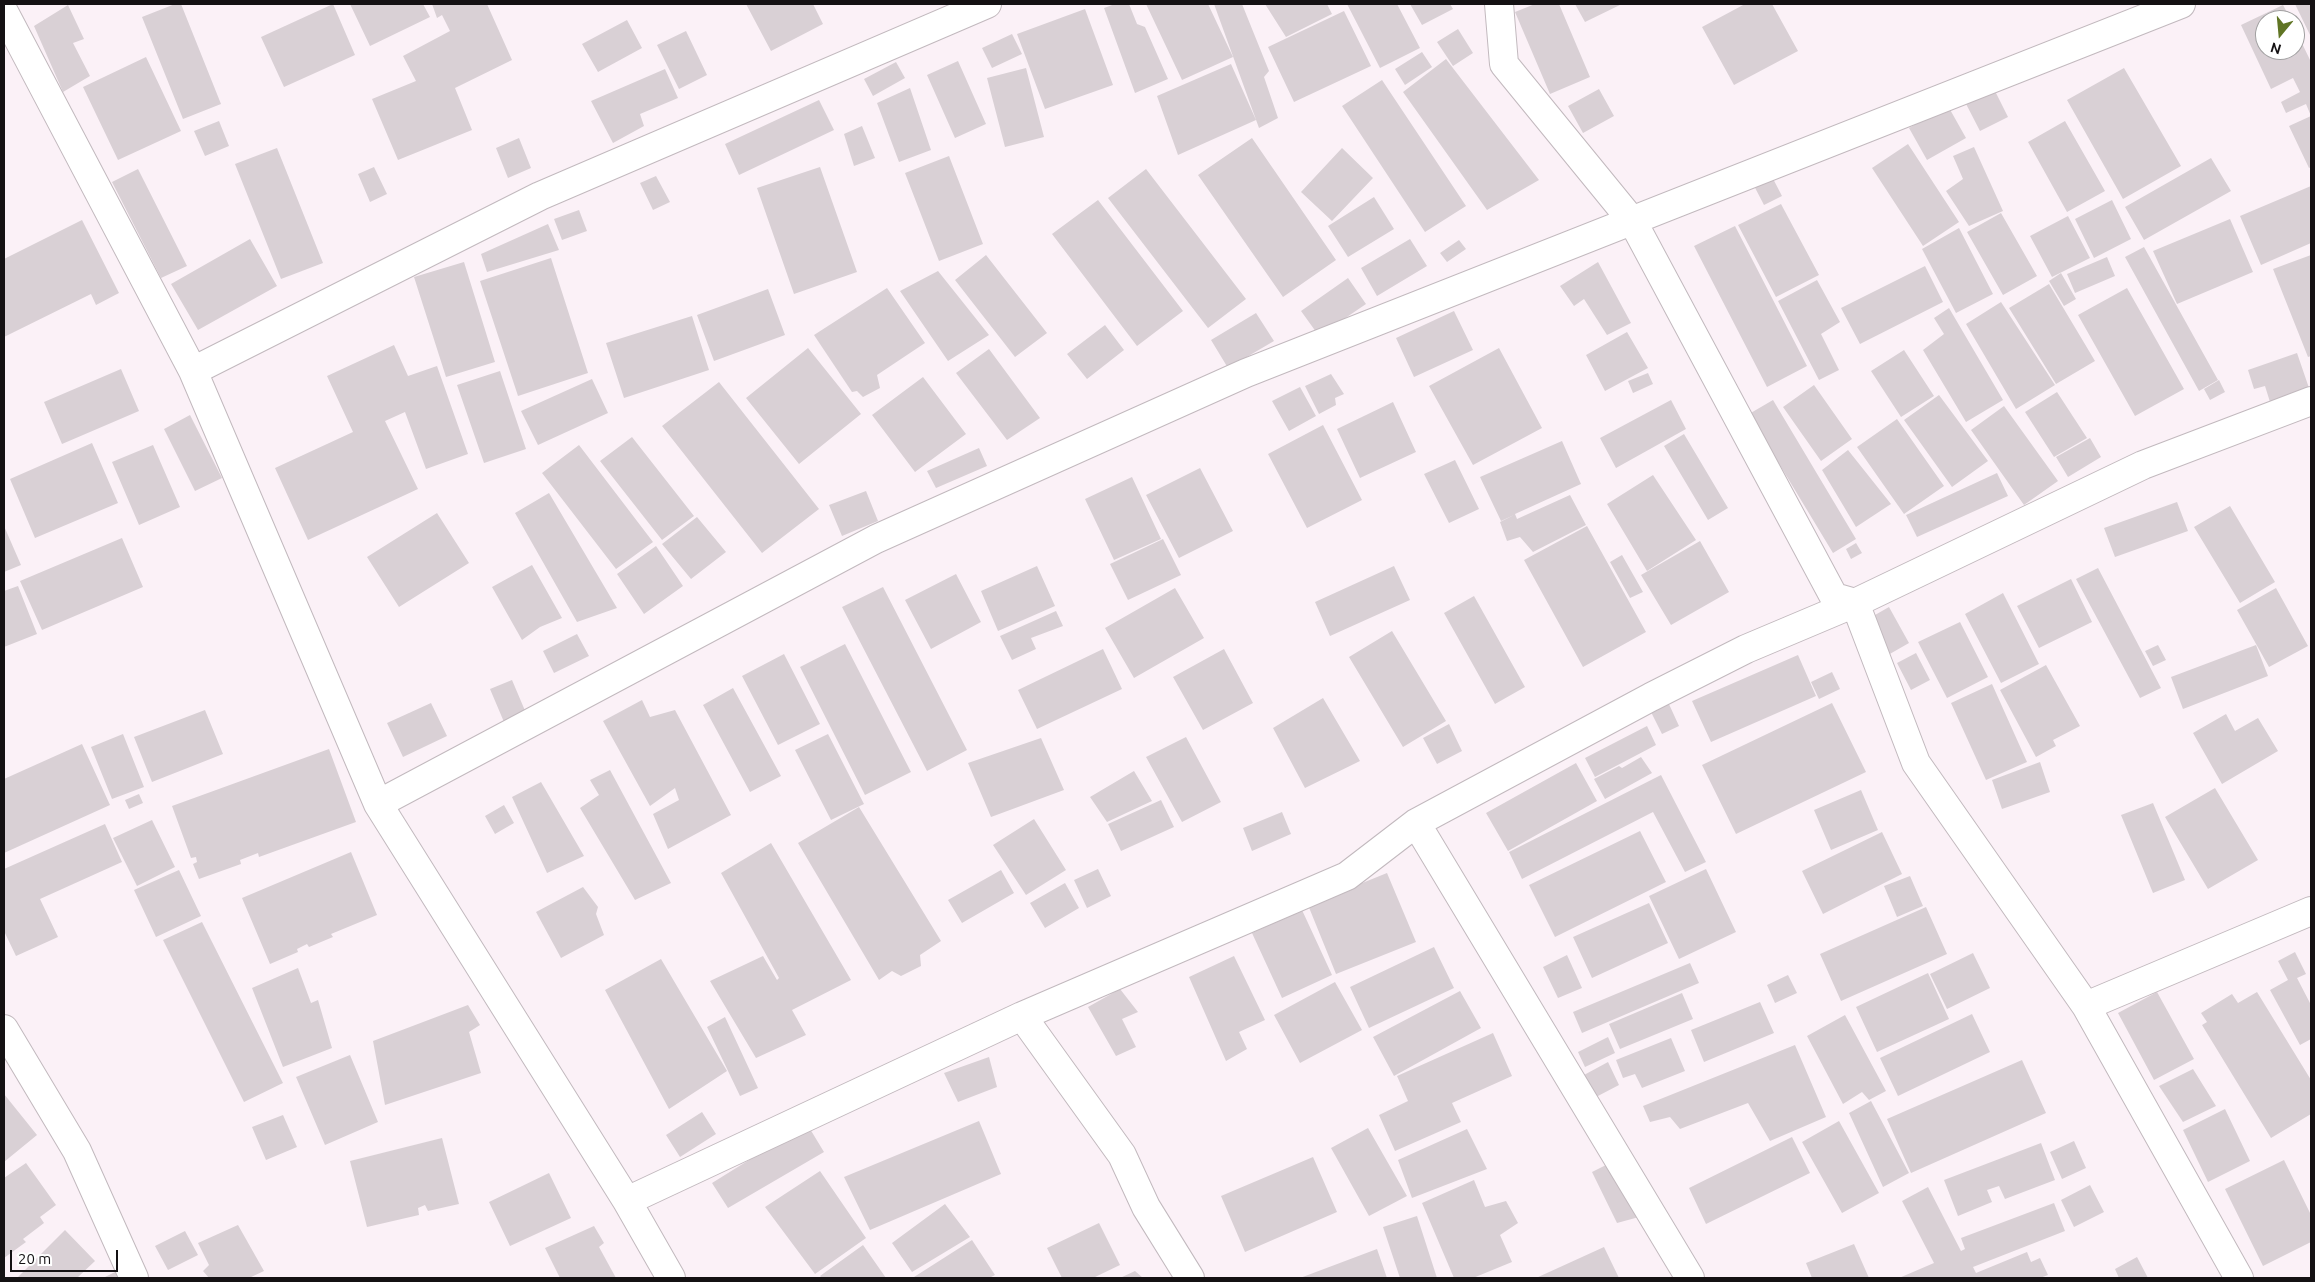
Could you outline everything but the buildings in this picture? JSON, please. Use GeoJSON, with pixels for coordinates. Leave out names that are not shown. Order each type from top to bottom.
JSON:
{"type":"FeatureCollection","features":[{"type":"Feature","properties":{"kind":"street"},"geometry":{"type":"LineString","coordinates":[[193,371],[540,196],[987,4]]}},
{"type":"Feature","properties":{"kind":"street"},"geometry":{"type":"LineString","coordinates":[[1499,4],[1504,64],[1633,222],[1834,598],[1855,603]]}},
{"type":"Feature","properties":{"kind":"street"},"geometry":{"type":"LineString","coordinates":[[378,804],[876,539],[1246,373],[1633,222],[2181,4]]}},
{"type":"Feature","properties":{"kind":"street"},"geometry":{"type":"LineString","coordinates":[[4,12],[193,371],[378,804],[627,1202],[671,1278]]}},
{"type":"Feature","properties":{"kind":"street"},"geometry":{"type":"LineString","coordinates":[[627,1202],[1022,1016],[1347,876],[1416,823],[1650,697],[1737,654],[1855,603],[2142,464],[2311,401]]}},
{"type":"Feature","properties":{"kind":"street"},"geometry":{"type":"LineString","coordinates":[[1855,603],[1916,763],[2086,1006],[2239,1278]]}},
{"type":"Feature","properties":{"kind":"street"},"geometry":{"type":"LineString","coordinates":[[1416,823],[1690,1278]]}},
{"type":"Feature","properties":{"kind":"street"},"geometry":{"type":"LineString","coordinates":[[2086,1006],[2311,911]]}},
{"type":"Feature","properties":{"kind":"street"},"geometry":{"type":"LineString","coordinates":[[1022,1016],[1122,1155],[1146,1207],[1190,1278]]}},
{"type":"Feature","properties":{"kind":"street"},"geometry":{"type":"LineString","coordinates":[[4,1029],[77,1151],[134,1278]]}}]}
